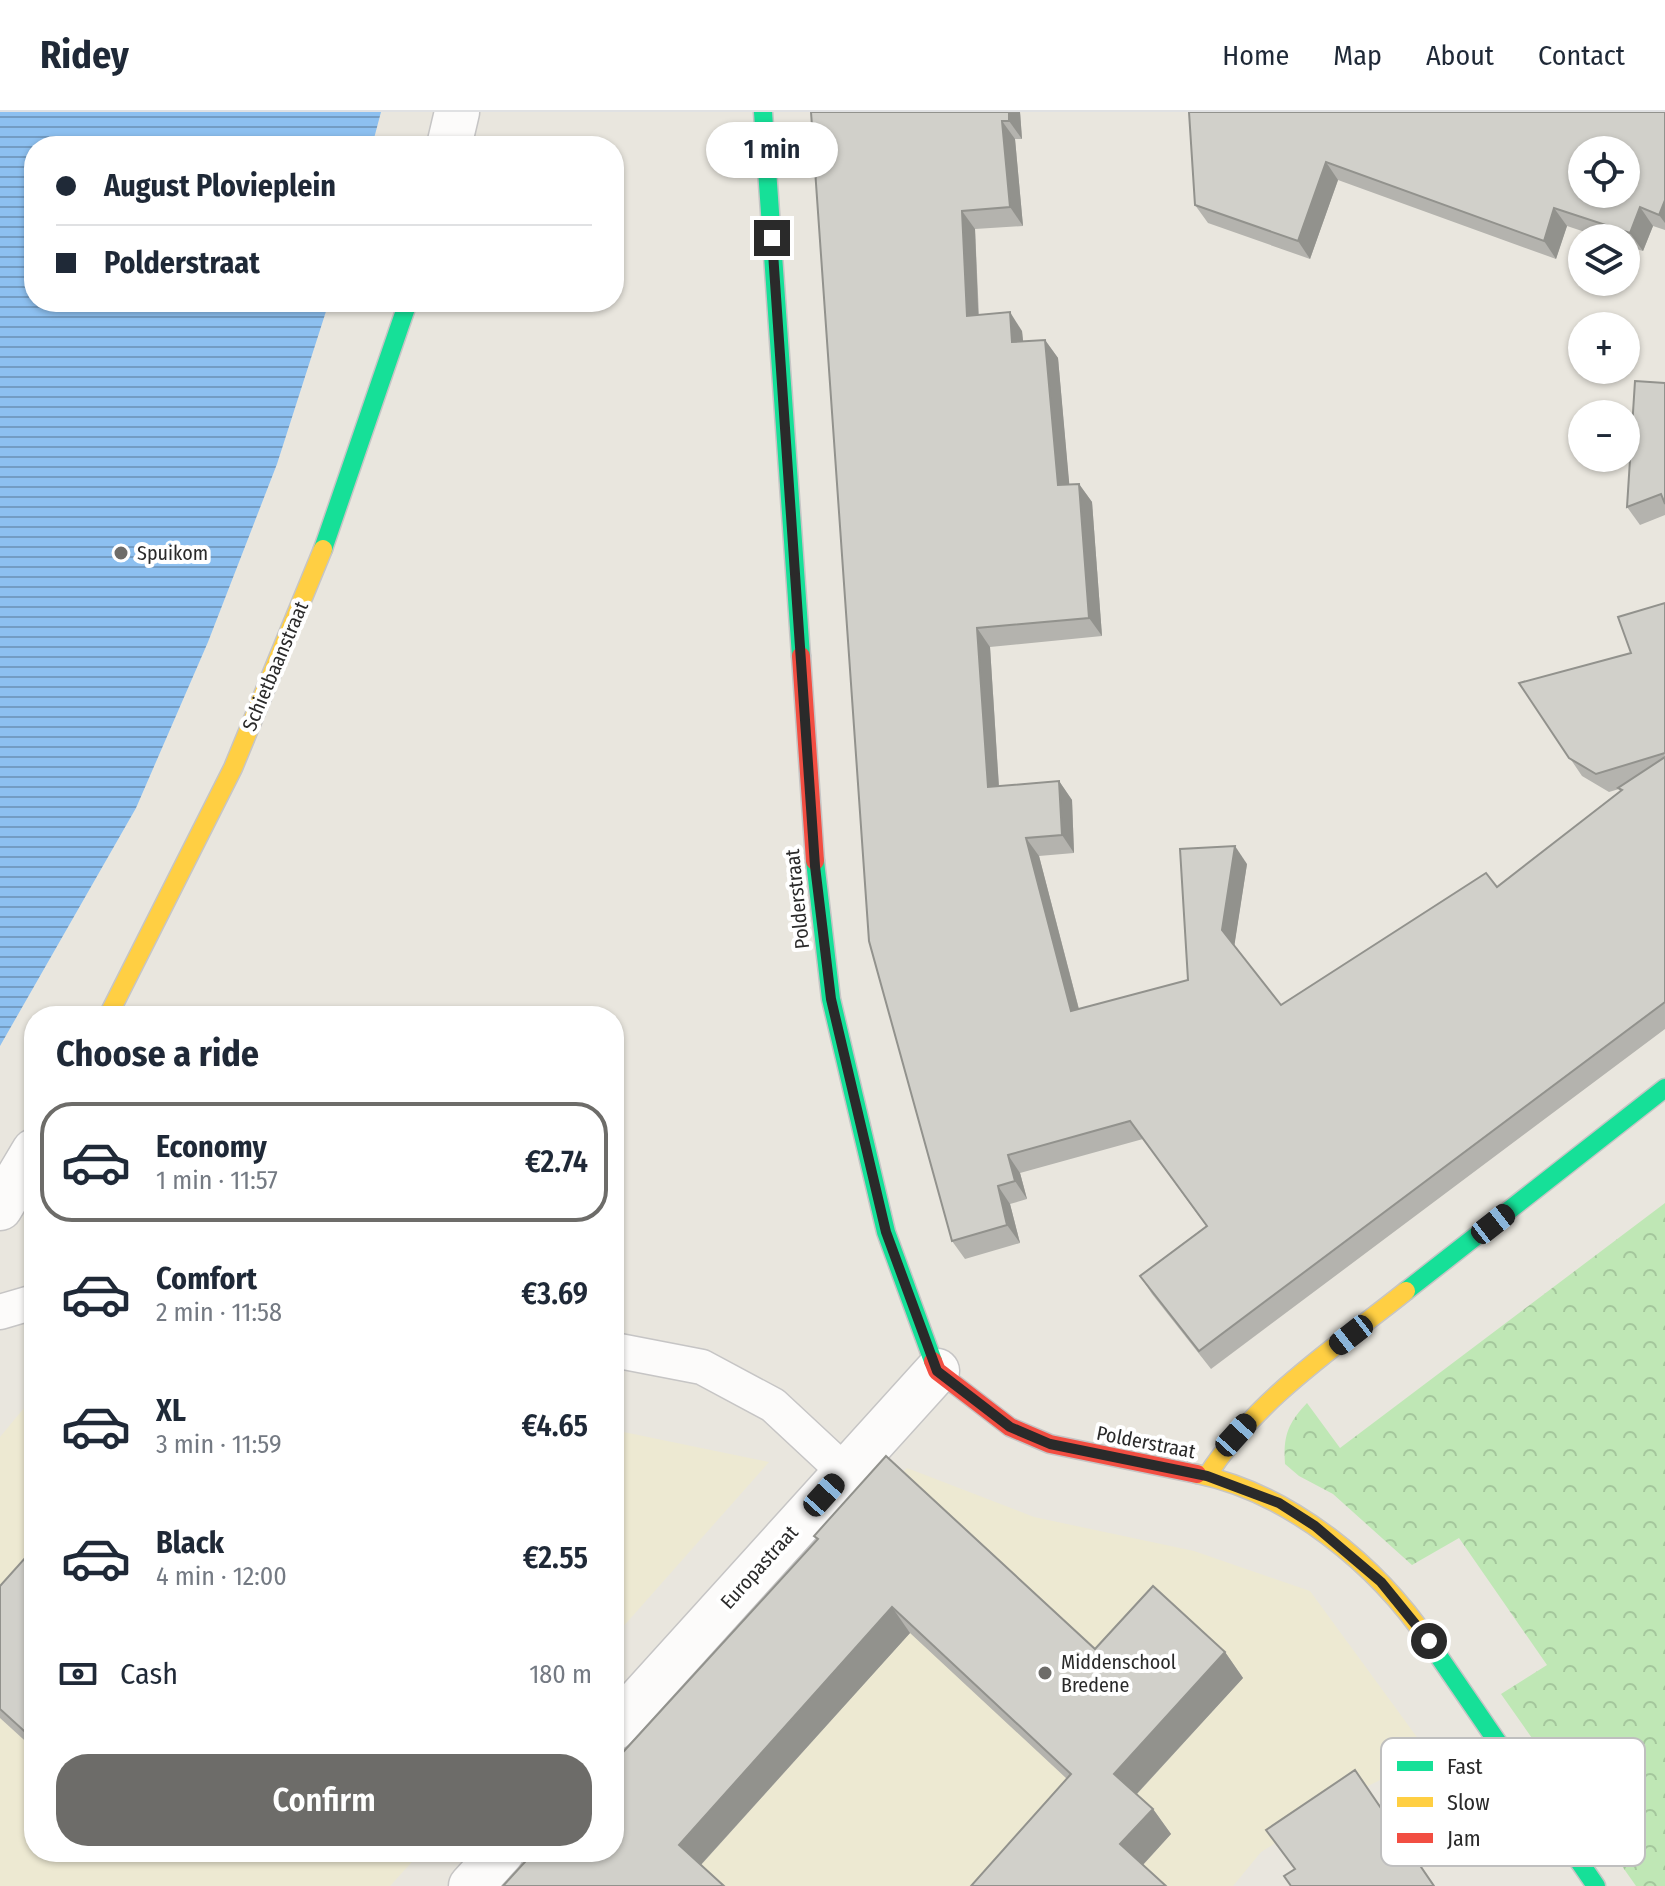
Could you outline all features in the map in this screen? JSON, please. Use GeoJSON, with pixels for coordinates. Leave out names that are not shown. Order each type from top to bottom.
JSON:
{"type":"FeatureCollection","features":[{"type":"Feature","properties":{"kind":"street"},"geometry":{"type":"LineString","coordinates":[[451,136],[457,112]]}},
{"type":"Feature","properties":{"kind":"street","name":"Polderstraat"},"geometry":{"type":"LineString","coordinates":[[763,112],[815,866],[831,999],[886,1232],[937,1371],[1010,1427],[1050,1444],[1207,1476],[1279,1503],[1315,1526],[1381,1582],[1412,1617],[1495,1738]]}},
{"type":"Feature","properties":{"kind":"street","name":"Schietbaanstraat"},"geometry":{"type":"LineString","coordinates":[[113,1006],[157,924],[270,684],[358,457],[405,312]]}},
{"type":"Feature","properties":{"kind":"street"},"geometry":{"type":"LineString","coordinates":[[1207,1476],[1224,1449],[1280,1391],[1663,1095]]}},
{"type":"Feature","properties":{"kind":"street"},"geometry":{"type":"LineString","coordinates":[[0,1208],[24,1168]]}},
{"type":"Feature","properties":{"kind":"street","name":"Europastraat"},"geometry":{"type":"LineString","coordinates":[[624,1717],[937,1371]]}},
{"type":"Feature","properties":{"kind":"street"},"geometry":{"type":"LineString","coordinates":[[471,1886],[493,1862]]}},
{"type":"Feature","properties":{"kind":"street","name":"Polderstraat"},"geometry":{"type":"LineString","coordinates":[[1582,1866],[1596,1886]]}},
{"type":"Feature","properties":{"kind":"lane"},"geometry":{"type":"LineString","coordinates":[[0,1312],[24,1305]]}},
{"type":"Feature","properties":{"kind":"lane"},"geometry":{"type":"LineString","coordinates":[[624,1352],[702,1367],[773,1405],[845,1472]]}},
{"type":"Feature","properties":{"kind":"shaded area"},"geometry":{"type":"Polygon","coordinates":[[[24,1408],[24,1862],[412,1862],[390,1886],[0,1886],[0,1437],[24,1408]]]}},
{"type":"Feature","properties":{"kind":"shaded area"},"geometry":{"type":"Polygon","coordinates":[[[624,1432],[769,1462],[624,1626],[624,1432]]]}},
{"type":"Feature","properties":{"kind":"shaded area","name":"Middenschool Bredene"},"geometry":{"type":"Polygon","coordinates":[[[907,1468],[1034,1517],[1194,1551],[1310,1591],[1418,1738],[1381,1738],[1381,1780],[1261,1852],[1233,1886],[527,1886],[588,1862],[624,1862],[624,1779],[907,1468]]]}},
{"type":"Feature","properties":{"kind":"green space"},"geometry":{"type":"Polygon","coordinates":[[[1665,1203],[1665,1886],[1636,1886],[1622,1866],[1645,1866],[1645,1738],[1532,1738],[1501,1694],[1547,1665],[1459,1538],[1412,1565],[1333,1494],[1299,1476],[1285,1464],[1288,1430],[1307,1403],[1340,1448],[1665,1203]]]}},
{"type":"Feature","properties":{"kind":"water","name":"Spuikom"},"geometry":{"type":"Polygon","coordinates":[[[0,112],[381,112],[375,136],[24,136],[24,312],[326,312],[277,464],[208,642],[136,808],[0,1046],[0,112]]]}},
{"type":"Feature","properties":{"kind":"building"},"geometry":{"type":"Polygon","coordinates":[[[811,112],[1009,112],[1009,121],[1002,121],[1010,207],[962,211],[967,316],[1010,312],[1012,342],[1045,340],[1058,485],[1079,484],[1089,618],[977,628],[988,787],[1059,781],[1062,835],[1026,838],[1071,1011],[1188,980],[1180,849],[1235,846],[1222,930],[1281,1005],[1486,873],[1497,887],[1622,790],[1618,788],[1665,757],[1665,1002],[1199,1351],[1140,1276],[1207,1226],[1130,1121],[1008,1155],[1015,1181],[998,1186],[1007,1225],[952,1241],[869,941],[811,112]]]}},
{"type":"Feature","properties":{"kind":"building"},"geometry":{"type":"Polygon","coordinates":[[[1189,112],[1665,112],[1665,200],[1659,215],[1640,207],[1640,136],[1568,136],[1568,208],[1640,208],[1633,224],[1603,224],[1554,208],[1544,241],[1326,162],[1298,241],[1195,205],[1189,112]]]}},
{"type":"Feature","properties":{"kind":"building"},"geometry":{"type":"Polygon","coordinates":[[[1640,381],[1665,383],[1665,504],[1661,494],[1627,507],[1629,472],[1640,472],[1640,400],[1634,400],[1635,384],[1640,381]]]}},
{"type":"Feature","properties":{"kind":"building"},"geometry":{"type":"Polygon","coordinates":[[[1665,603],[1665,753],[1596,774],[1569,758],[1519,683],[1631,653],[1618,617],[1665,603]]]}},
{"type":"Feature","properties":{"kind":"building"},"geometry":{"type":"Polygon","coordinates":[[[886,1456],[1095,1649],[1153,1586],[1225,1652],[1114,1774],[1153,1809],[1120,1844],[1166,1886],[971,1886],[1071,1774],[892,1607],[679,1845],[724,1886],[503,1886],[525,1862],[624,1862],[624,1751],[818,1539],[814,1536],[886,1456]]]}},
{"type":"Feature","properties":{"kind":"building"},"geometry":{"type":"Polygon","coordinates":[[[24,1559],[24,1731],[0,1709],[0,1586],[24,1559]]]}},
{"type":"Feature","properties":{"kind":"building"},"geometry":{"type":"Polygon","coordinates":[[[1355,1770],[1381,1808],[1381,1866],[1420,1866],[1434,1886],[1291,1886],[1284,1876],[1295,1869],[1266,1830],[1355,1770]]]}},
{"type":"Feature","properties":{"kind":"traffic: fast"},"geometry":{"type":"LineString","coordinates":[[763,112],[801,656]]}},
{"type":"Feature","properties":{"kind":"traffic: fast"},"geometry":{"type":"LineString","coordinates":[[323,549],[405,312]]}},
{"type":"Feature","properties":{"kind":"traffic: fast"},"geometry":{"type":"LineString","coordinates":[[815,861],[831,999],[886,1232],[933,1361]]}},
{"type":"Feature","properties":{"kind":"traffic: fast"},"geometry":{"type":"LineString","coordinates":[[1406,1291],[1665,1088]]}},
{"type":"Feature","properties":{"kind":"traffic: fast"},"geometry":{"type":"LineString","coordinates":[[1429,1642],[1495,1738]]}},
{"type":"Feature","properties":{"kind":"traffic: fast"},"geometry":{"type":"LineString","coordinates":[[1582,1866],[1596,1886]]}},
{"type":"Feature","properties":{"kind":"traffic: slow"},"geometry":{"type":"LineString","coordinates":[[113,1006],[233,768],[323,549]]}},
{"type":"Feature","properties":{"kind":"traffic: slow"},"geometry":{"type":"LineString","coordinates":[[1207,1476],[1227,1448],[1273,1398],[1406,1291]]}},
{"type":"Feature","properties":{"kind":"traffic: slow"},"geometry":{"type":"LineString","coordinates":[[1197,1474],[1265,1497],[1328,1536],[1384,1586],[1429,1642]]}},
{"type":"Feature","properties":{"kind":"traffic: jam"},"geometry":{"type":"LineString","coordinates":[[801,656],[815,861]]}},
{"type":"Feature","properties":{"kind":"traffic: jam"},"geometry":{"type":"LineString","coordinates":[[933,1361],[937,1371],[1010,1427],[1050,1444],[1197,1474]]}},
{"type":"Feature","properties":{"kind":"place","name":"Spuikom"},"geometry":{"type":"Point","coordinates":[121,553]}},
{"type":"Feature","properties":{"kind":"place","name":"Middenschool Bredene"},"geometry":{"type":"Point","coordinates":[1045,1673]}},
{"type":"Feature","properties":{"kind":"route"},"geometry":{"type":"LineString","coordinates":[[772,238],[815,866],[831,999],[886,1232],[937,1371],[1010,1427],[1050,1444],[1207,1476],[1279,1503],[1315,1526],[1381,1582],[1429,1641]]}}]}
